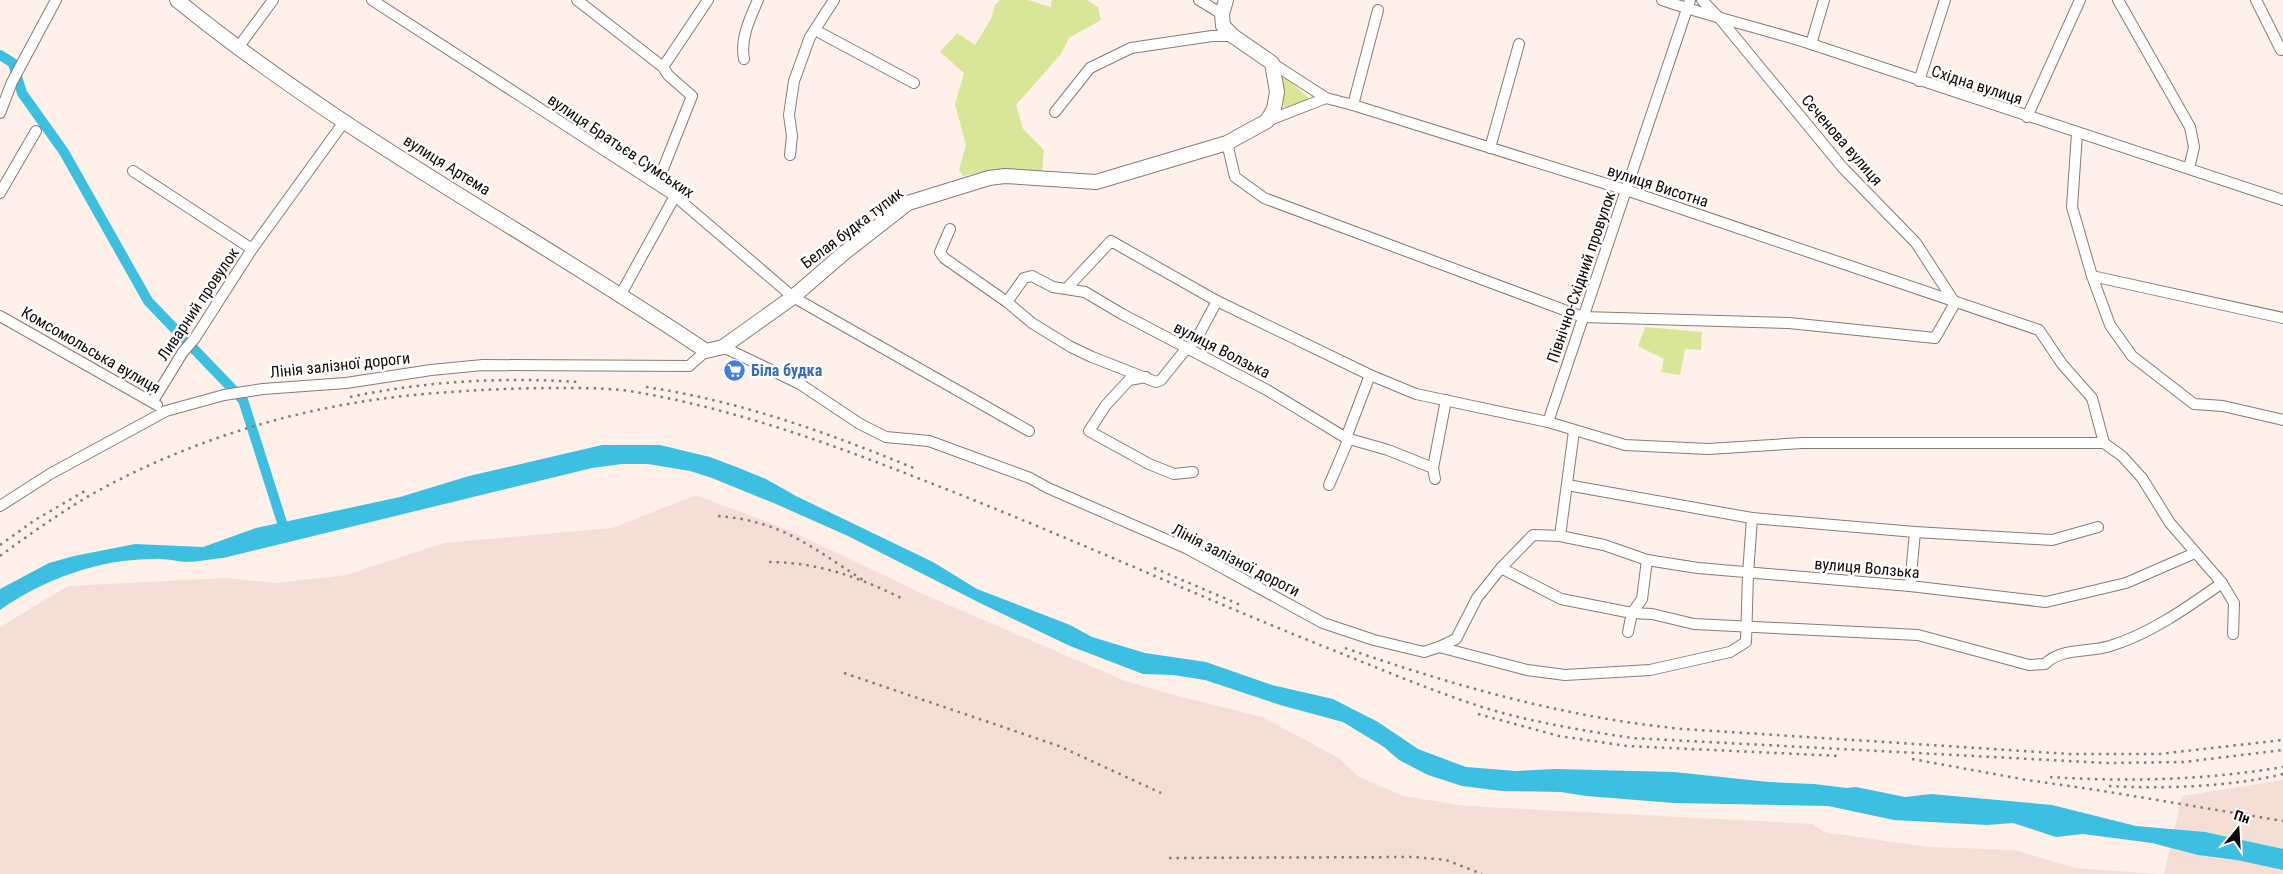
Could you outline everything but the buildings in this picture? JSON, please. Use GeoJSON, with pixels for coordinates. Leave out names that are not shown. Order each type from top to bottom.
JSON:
{"type":"FeatureCollection","features":[{"type":"Feature","properties":{"kind":"street"},"geometry":{"type":"LineString","coordinates":[[0,113],[4,98],[56,0]]}},
{"type":"Feature","properties":{"kind":"street","name":"вулиця Артема"},"geometry":{"type":"LineString","coordinates":[[177,0],[237,49],[344,122],[621,294],[706,352]]}},
{"type":"Feature","properties":{"kind":"street"},"geometry":{"type":"LineString","coordinates":[[237,49],[273,0]]}},
{"type":"Feature","properties":{"kind":"street","name":"вулиця Братьєв Сумських"},"geometry":{"type":"LineString","coordinates":[[372,0],[675,196],[793,297],[1029,431]]}},
{"type":"Feature","properties":{"kind":"street"},"geometry":{"type":"LineString","coordinates":[[577,0],[663,67],[668,75],[692,96],[657,184]]}},
{"type":"Feature","properties":{"kind":"street"},"geometry":{"type":"LineString","coordinates":[[663,67],[708,0]]}},
{"type":"Feature","properties":{"kind":"street"},"geometry":{"type":"LineString","coordinates":[[744,59],[742,50],[748,22],[758,0]]}},
{"type":"Feature","properties":{"kind":"street"},"geometry":{"type":"LineString","coordinates":[[790,155],[792,136],[789,115],[794,80],[810,37],[834,0]]}},
{"type":"Feature","properties":{"kind":"street"},"geometry":{"type":"LineString","coordinates":[[1199,0],[1222,14]]}},
{"type":"Feature","properties":{"kind":"street"},"geometry":{"type":"LineString","coordinates":[[1226,0],[1222,14],[1223,26],[1233,36],[1272,63],[1277,92],[1274,110],[1267,121]]}},
{"type":"Feature","properties":{"kind":"street","name":"Східна вулиця"},"geometry":{"type":"LineString","coordinates":[[1662,0],[1688,4],[1721,20],[1761,28],[1811,44],[2283,200]]}},
{"type":"Feature","properties":{"kind":"street","name":"Сєченова вулиця"},"geometry":{"type":"LineString","coordinates":[[1702,0],[1721,20],[1844,168],[1916,243],[1955,303]]}},
{"type":"Feature","properties":{"kind":"street"},"geometry":{"type":"LineString","coordinates":[[1811,44],[1824,0]]}},
{"type":"Feature","properties":{"kind":"street"},"geometry":{"type":"LineString","coordinates":[[1919,81],[1945,0]]}},
{"type":"Feature","properties":{"kind":"street"},"geometry":{"type":"LineString","coordinates":[[2028,117],[2080,0]]}},
{"type":"Feature","properties":{"kind":"street"},"geometry":{"type":"LineString","coordinates":[[2118,0],[2190,127],[2194,147],[2188,168]]}},
{"type":"Feature","properties":{"kind":"street"},"geometry":{"type":"LineString","coordinates":[[2256,0],[2281,50]]}},
{"type":"Feature","properties":{"kind":"street","name":"Північно-Східний провулок"},"geometry":{"type":"LineString","coordinates":[[1548,422],[1688,4]]}},
{"type":"Feature","properties":{"kind":"street"},"geometry":{"type":"LineString","coordinates":[[1352,105],[1378,10]]}},
{"type":"Feature","properties":{"kind":"street"},"geometry":{"type":"LineString","coordinates":[[815,30],[914,83]]}},
{"type":"Feature","properties":{"kind":"street"},"geometry":{"type":"LineString","coordinates":[[1055,112],[1090,68],[1131,48],[1212,36],[1233,36]]}},
{"type":"Feature","properties":{"kind":"street"},"geometry":{"type":"LineString","coordinates":[[1490,148],[1519,44]]}},
{"type":"Feature","properties":{"kind":"street","name":"вулиця Висотна"},"geometry":{"type":"LineString","coordinates":[[1272,63],[1326,98],[1626,190],[2039,330],[2062,364],[2092,398],[2104,443]]}},
{"type":"Feature","properties":{"kind":"street"},"geometry":{"type":"LineString","coordinates":[[1267,121],[1326,98]]}},
{"type":"Feature","properties":{"kind":"street","name":"Белая будка тупик"},"geometry":{"type":"LineString","coordinates":[[706,352],[723,347],[793,297],[844,253],[908,203],[976,181],[1005,176],[1096,182],[1227,143],[1267,121]]}},
{"type":"Feature","properties":{"kind":"street","name":"Ливарний провулок"},"geometry":{"type":"LineString","coordinates":[[153,401],[183,352],[195,338],[252,249],[344,122]]}},
{"type":"Feature","properties":{"kind":"street"},"geometry":{"type":"LineString","coordinates":[[0,193],[36,131]]}},
{"type":"Feature","properties":{"kind":"street"},"geometry":{"type":"LineString","coordinates":[[2077,133],[2072,207],[2092,276],[2110,325],[2132,356],[2194,404],[2224,406],[2283,420]]}},
{"type":"Feature","properties":{"kind":"street"},"geometry":{"type":"LineString","coordinates":[[1227,143],[1235,177],[1264,198],[1583,317],[1788,323],[1935,338],[1955,303]]}},
{"type":"Feature","properties":{"kind":"street","name":"Ливарний провулок"},"geometry":{"type":"LineString","coordinates":[[133,171],[252,249]]}},
{"type":"Feature","properties":{"kind":"street"},"geometry":{"type":"LineString","coordinates":[[621,294],[675,196]]}},
{"type":"Feature","properties":{"kind":"street"},"geometry":{"type":"LineString","coordinates":[[950,229],[940,252],[944,258],[1032,322],[1071,346],[1117,368],[1156,382],[1161,380],[1186,349],[1196,340],[1217,301]]}},
{"type":"Feature","properties":{"kind":"street"},"geometry":{"type":"LineString","coordinates":[[1068,287],[1111,241],[1217,301],[1370,375],[1416,394],[1548,422],[1625,445],[1708,449],[1802,443],[2104,443],[2122,456],[2142,478],[2170,523],[2222,583],[2234,603],[2233,634]]}},
{"type":"Feature","properties":{"kind":"street","name":"вулиця Волзька"},"geometry":{"type":"LineString","coordinates":[[1007,302],[1024,278],[1032,276],[1053,287],[1068,287],[1086,292],[1186,349],[1267,390],[1346,438],[1388,450],[1433,468]]}},
{"type":"Feature","properties":{"kind":"street"},"geometry":{"type":"LineString","coordinates":[[2092,276],[2283,318]]}},
{"type":"Feature","properties":{"kind":"street","name":"Комсомольська вулиця"},"geometry":{"type":"LineString","coordinates":[[1,318],[153,401],[166,411]]}},
{"type":"Feature","properties":{"kind":"street","name":"Лінія залізної дороги"},"geometry":{"type":"LineString","coordinates":[[723,347],[800,384],[860,424],[886,437],[929,441],[1030,478],[1048,488],[1188,549],[1323,623],[1374,640],[1424,652],[1439,646],[1527,670],[1565,675],[1650,670],[1730,652],[1746,642],[1748,626]]}},
{"type":"Feature","properties":{"kind":"street","name":"Лінія залізної дороги"},"geometry":{"type":"LineString","coordinates":[[0,506],[50,474],[166,411],[224,395],[244,391],[346,383],[431,370],[483,365],[689,366],[706,352]]}},
{"type":"Feature","properties":{"kind":"street"},"geometry":{"type":"LineString","coordinates":[[1329,485],[1347,443],[1346,438],[1370,375]]}},
{"type":"Feature","properties":{"kind":"street"},"geometry":{"type":"LineString","coordinates":[[1146,377],[1129,380],[1106,405],[1089,431],[1149,464],[1174,474],[1193,472]]}},
{"type":"Feature","properties":{"kind":"street"},"geometry":{"type":"LineString","coordinates":[[1435,479],[1433,468],[1446,400]]}},
{"type":"Feature","properties":{"kind":"street"},"geometry":{"type":"LineString","coordinates":[[1560,536],[1574,431]]}},
{"type":"Feature","properties":{"kind":"street"},"geometry":{"type":"LineString","coordinates":[[1567,485],[1752,518],[1915,532],[2052,540],[2098,527]]}},
{"type":"Feature","properties":{"kind":"street"},"geometry":{"type":"LineString","coordinates":[[1748,626],[1748,574],[1752,518]]}},
{"type":"Feature","properties":{"kind":"street"},"geometry":{"type":"LineString","coordinates":[[1910,586],[1915,532]]}},
{"type":"Feature","properties":{"kind":"street","name":"вулиця Волзька"},"geometry":{"type":"LineString","coordinates":[[1501,568],[1533,536],[1560,536],[1604,545],[1647,560],[1748,574],[1910,586],[2046,602],[2126,583],[2195,553]]}},
{"type":"Feature","properties":{"kind":"street"},"geometry":{"type":"LineString","coordinates":[[1628,632],[1632,613],[1642,599],[1647,560]]}},
{"type":"Feature","properties":{"kind":"street"},"geometry":{"type":"LineString","coordinates":[[1439,646],[1456,640],[1477,598],[1501,568],[1561,600],[1632,613],[1652,614],[1694,624],[1918,635],[2029,665],[2045,664],[2054,655],[2110,646],[2144,632],[2222,583]]}},
{"type":"Feature","properties":{"kind":"shaded area"},"geometry":{"type":"Polygon","coordinates":[[[696,495],[791,531],[921,593],[1123,680],[1166,693],[1262,717],[1339,758],[1359,777],[1404,796],[1466,806],[1813,824],[1824,832],[1928,847],[2015,850],[2075,868],[2158,874],[0,874],[0,627],[68,586],[226,578],[276,583],[346,575],[444,543],[612,528],[696,495]]]}},
{"type":"Feature","properties":{"kind":"shaded area"},"geometry":{"type":"Polygon","coordinates":[[[2283,780],[2283,874],[2164,874],[2182,796],[2283,780]]]}},
{"type":"Feature","properties":{"kind":"green space"},"geometry":{"type":"Polygon","coordinates":[[[1000,0],[1028,0],[1051,7],[1052,0],[1087,0],[1098,7],[1101,20],[1069,38],[1061,54],[1016,105],[1023,129],[1044,150],[1042,172],[989,171],[963,176],[959,170],[966,145],[955,104],[964,73],[940,52],[957,33],[975,45],[991,19],[995,5],[1000,0]]]}},
{"type":"Feature","properties":{"kind":"green space"},"geometry":{"type":"Polygon","coordinates":[[[1282,77],[1286,78],[1309,98],[1308,100],[1284,108],[1282,77]]]}},
{"type":"Feature","properties":{"kind":"green space"},"geometry":{"type":"Polygon","coordinates":[[[1645,327],[1702,332],[1701,350],[1685,349],[1680,375],[1661,372],[1664,359],[1638,346],[1645,327]]]}},
{"type":"Feature","properties":{"kind":"water"},"geometry":{"type":"Polygon","coordinates":[[[602,445],[660,445],[710,457],[766,479],[796,496],[933,562],[977,589],[1070,625],[1092,637],[1145,653],[1206,662],[1272,685],[1333,699],[1378,722],[1418,749],[1466,767],[1516,771],[1556,769],[1674,772],[1769,782],[1847,788],[1856,787],[1905,797],[1931,794],[2052,805],[2136,826],[2205,832],[2283,849],[2283,870],[2237,860],[2198,855],[2152,843],[2083,834],[2056,837],[2013,823],[1987,825],[1894,820],[1828,806],[1674,803],[1586,796],[1561,792],[1502,791],[1462,786],[1428,775],[1399,760],[1384,747],[1343,722],[1280,705],[1205,680],[1173,675],[1143,674],[1070,646],[848,536],[776,504],[690,471],[648,464],[622,464],[592,468],[223,558],[194,562],[162,559],[133,560],[93,567],[54,580],[0,610],[0,589],[49,563],[74,556],[135,544],[203,547],[256,528],[400,497],[469,476],[602,445]]]}},
{"type":"Feature","properties":{"kind":"waterway"},"geometry":{"type":"LineString","coordinates":[[0,55],[13,63],[22,93],[64,152],[148,301],[243,400],[286,535]]}},
{"type":"Feature","properties":{"kind":"railway"},"geometry":{"type":"LineString","coordinates":[[350,397],[407,387],[493,380],[579,382]]}},
{"type":"Feature","properties":{"kind":"railway"},"geometry":{"type":"LineString","coordinates":[[646,387],[716,401],[784,420],[916,469]]}},
{"type":"Feature","properties":{"kind":"railway"},"geometry":{"type":"LineString","coordinates":[[0,556],[70,508],[132,473],[172,455],[254,426],[338,406],[424,394],[528,388],[612,389],[632,391],[711,408],[780,428],[848,452],[1018,518],[1402,678],[1479,706],[1536,721],[1632,738],[2107,763],[2184,762],[2283,750]]}},
{"type":"Feature","properties":{"kind":"railway"},"geometry":{"type":"LineString","coordinates":[[0,545],[35,520],[85,491]]}},
{"type":"Feature","properties":{"kind":"railway"},"geometry":{"type":"LineString","coordinates":[[718,516],[760,523],[778,530],[811,547],[863,580]]}},
{"type":"Feature","properties":{"kind":"railway"},"geometry":{"type":"LineString","coordinates":[[769,562],[804,565],[837,572],[901,598]]}},
{"type":"Feature","properties":{"kind":"railway"},"geometry":{"type":"LineString","coordinates":[[1154,568],[1243,606]]}},
{"type":"Feature","properties":{"kind":"railway"},"geometry":{"type":"LineString","coordinates":[[1345,648],[1428,675],[1512,699],[1597,717],[1683,729],[2070,754],[2159,754],[2283,740]]}},
{"type":"Feature","properties":{"kind":"railway"},"geometry":{"type":"LineString","coordinates":[[844,673],[1059,746],[1161,793]]}},
{"type":"Feature","properties":{"kind":"railway"},"geometry":{"type":"LineString","coordinates":[[1478,714],[1559,736],[1627,746],[1841,756]]}},
{"type":"Feature","properties":{"kind":"railway"},"geometry":{"type":"LineString","coordinates":[[1912,759],[2027,780],[2283,821]]}},
{"type":"Feature","properties":{"kind":"railway"},"geometry":{"type":"LineString","coordinates":[[2050,777],[2167,779],[2225,775],[2283,767]]}},
{"type":"Feature","properties":{"kind":"railway"},"geometry":{"type":"LineString","coordinates":[[2109,786],[2196,786],[2241,782],[2283,774]]}},
{"type":"Feature","properties":{"kind":"railway"},"geometry":{"type":"LineString","coordinates":[[1169,858],[1414,857],[1446,860],[1482,874]]}},
{"type":"Feature","properties":{"kind":"place","name":"Біла будка"},"geometry":{"type":"Point","coordinates":[735,370]}}]}
